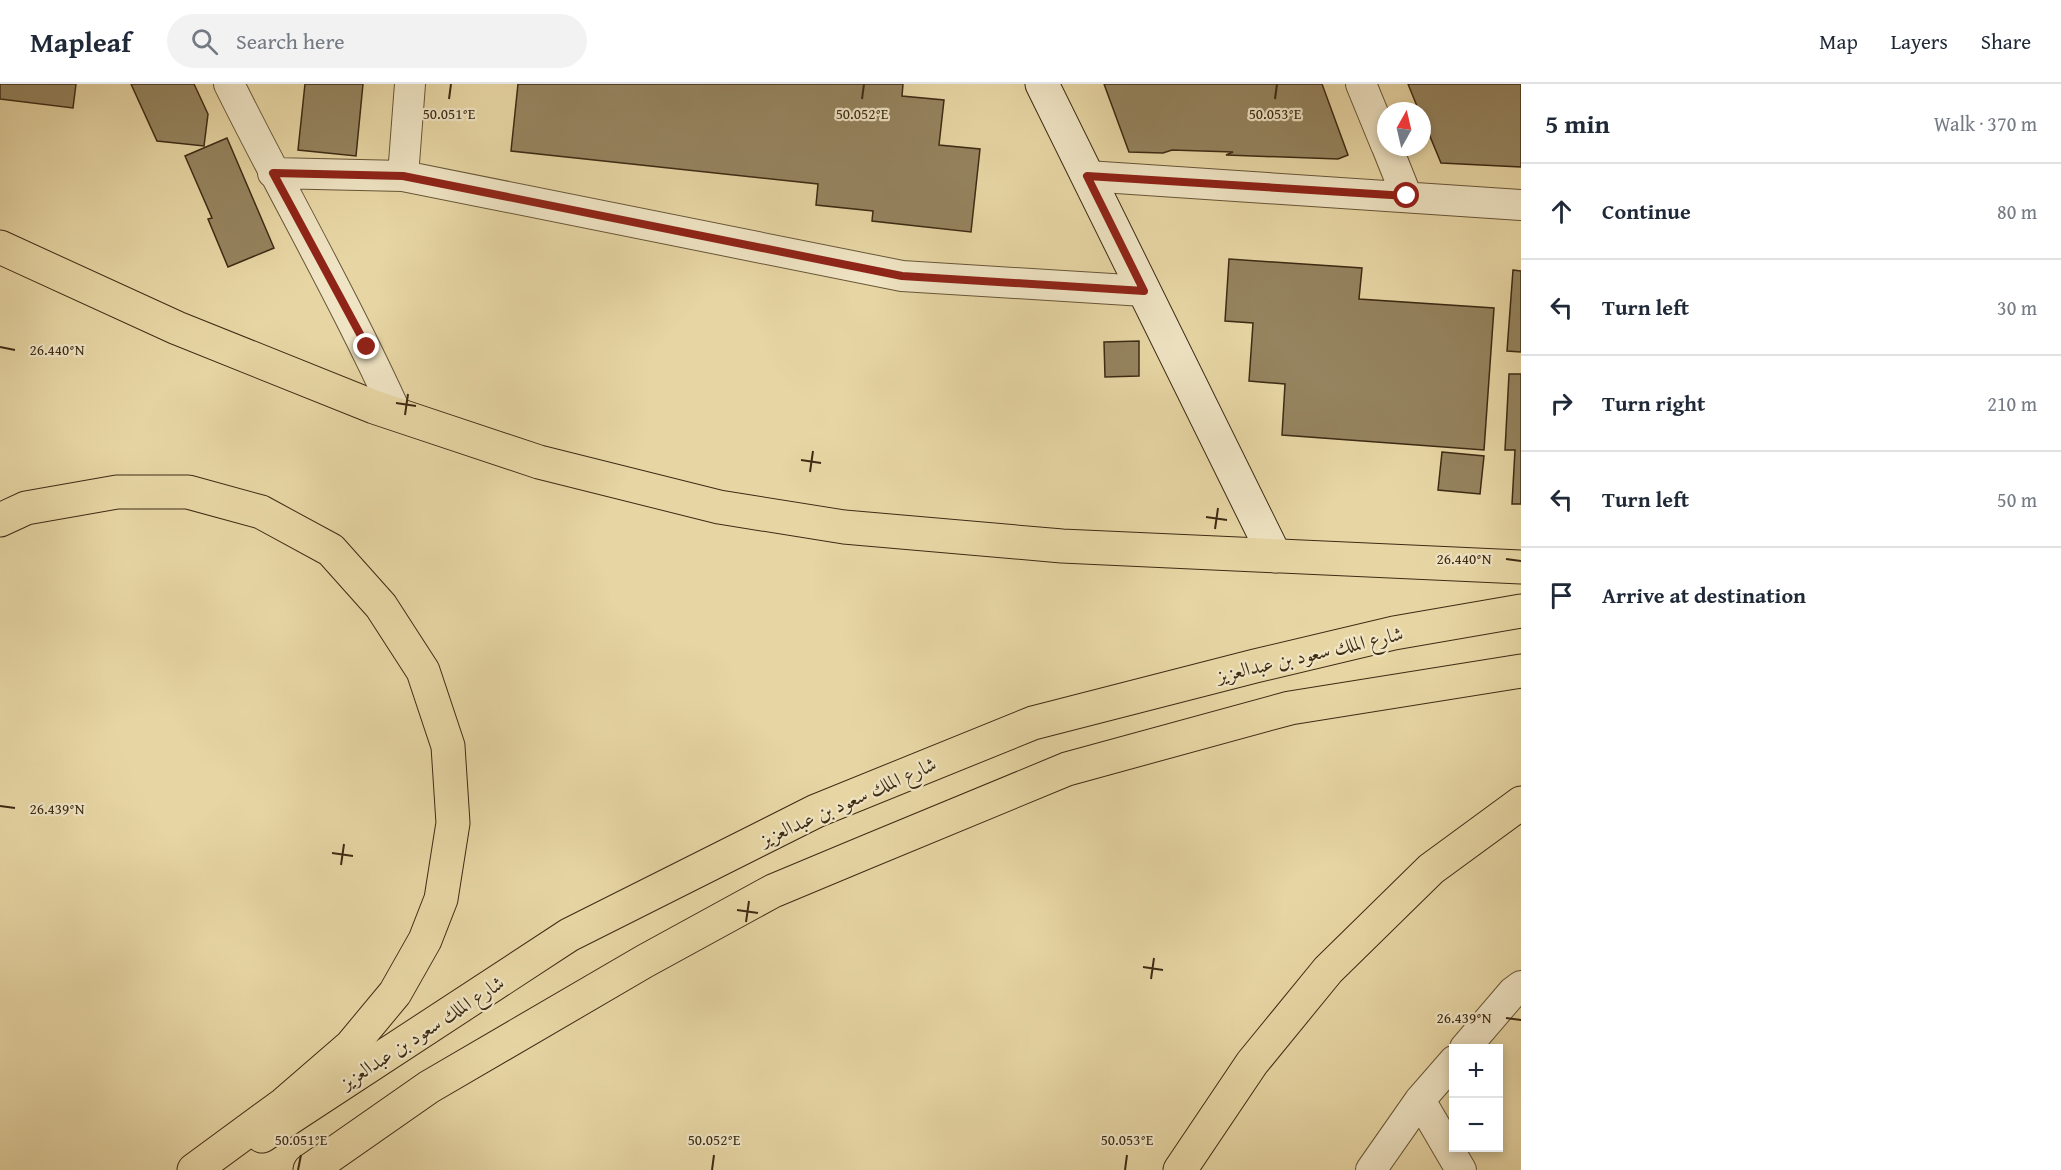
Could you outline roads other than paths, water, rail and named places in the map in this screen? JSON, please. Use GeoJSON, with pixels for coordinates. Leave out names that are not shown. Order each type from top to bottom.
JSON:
{"type":"FeatureCollection","features":[{"type":"Feature","properties":{"kind":"main road"},"geometry":{"type":"LineString","coordinates":[[0,247],[177,328],[397,415],[539,462],[719,507],[844,527],[1062,546],[1521,567]]}},
{"type":"Feature","properties":{"kind":"main road"},"geometry":{"type":"LineString","coordinates":[[0,520],[26,508],[117,492],[188,492],[261,512],[331,550],[381,606],[423,671],[448,746],[453,823],[441,899],[425,940],[395,993],[351,1046],[284,1104],[194,1170]]}},
{"type":"Feature","properties":{"kind":"main road","name":"شارع الملك سعود بن عبدالعزيز"},"geometry":{"type":"LineString","coordinates":[[211,1170],[569,935],[816,811],[1033,723],[1394,633],[1521,611]]}},
{"type":"Feature","properties":{"kind":"main road"},"geometry":{"type":"LineString","coordinates":[[310,1170],[429,1087],[645,961],[773,891],[982,804],[1067,769],[1290,708],[1521,671]]}},
{"type":"Feature","properties":{"kind":"main road"},"geometry":{"type":"LineString","coordinates":[[1180,1170],[1252,1063],[1328,970],[1431,869],[1521,803]]}},
{"type":"Feature","properties":{"kind":"street"},"geometry":{"type":"LineString","coordinates":[[229,84],[273,173],[367,347],[397,415]]}},
{"type":"Feature","properties":{"kind":"street"},"geometry":{"type":"LineString","coordinates":[[403,176],[410,84]]}},
{"type":"Feature","properties":{"kind":"street"},"geometry":{"type":"LineString","coordinates":[[1042,84],[1275,556]]}},
{"type":"Feature","properties":{"kind":"street"},"geometry":{"type":"LineString","coordinates":[[1361,84],[1377,124]]}},
{"type":"Feature","properties":{"kind":"street"},"geometry":{"type":"LineString","coordinates":[[1390,156],[1407,196]]}},
{"type":"Feature","properties":{"kind":"street"},"geometry":{"type":"LineString","coordinates":[[273,173],[403,176],[902,276],[1144,291]]}},
{"type":"Feature","properties":{"kind":"street"},"geometry":{"type":"LineString","coordinates":[[1087,176],[1521,205]]}},
{"type":"Feature","properties":{"kind":"street"},"geometry":{"type":"LineString","coordinates":[[1469,1044],[1521,986]]}},
{"type":"Feature","properties":{"kind":"street"},"geometry":{"type":"LineString","coordinates":[[1371,1170],[1420,1100],[1449,1067]]}},
{"type":"Feature","properties":{"kind":"street"},"geometry":{"type":"LineString","coordinates":[[1420,1100],[1461,1170]]}}]}
